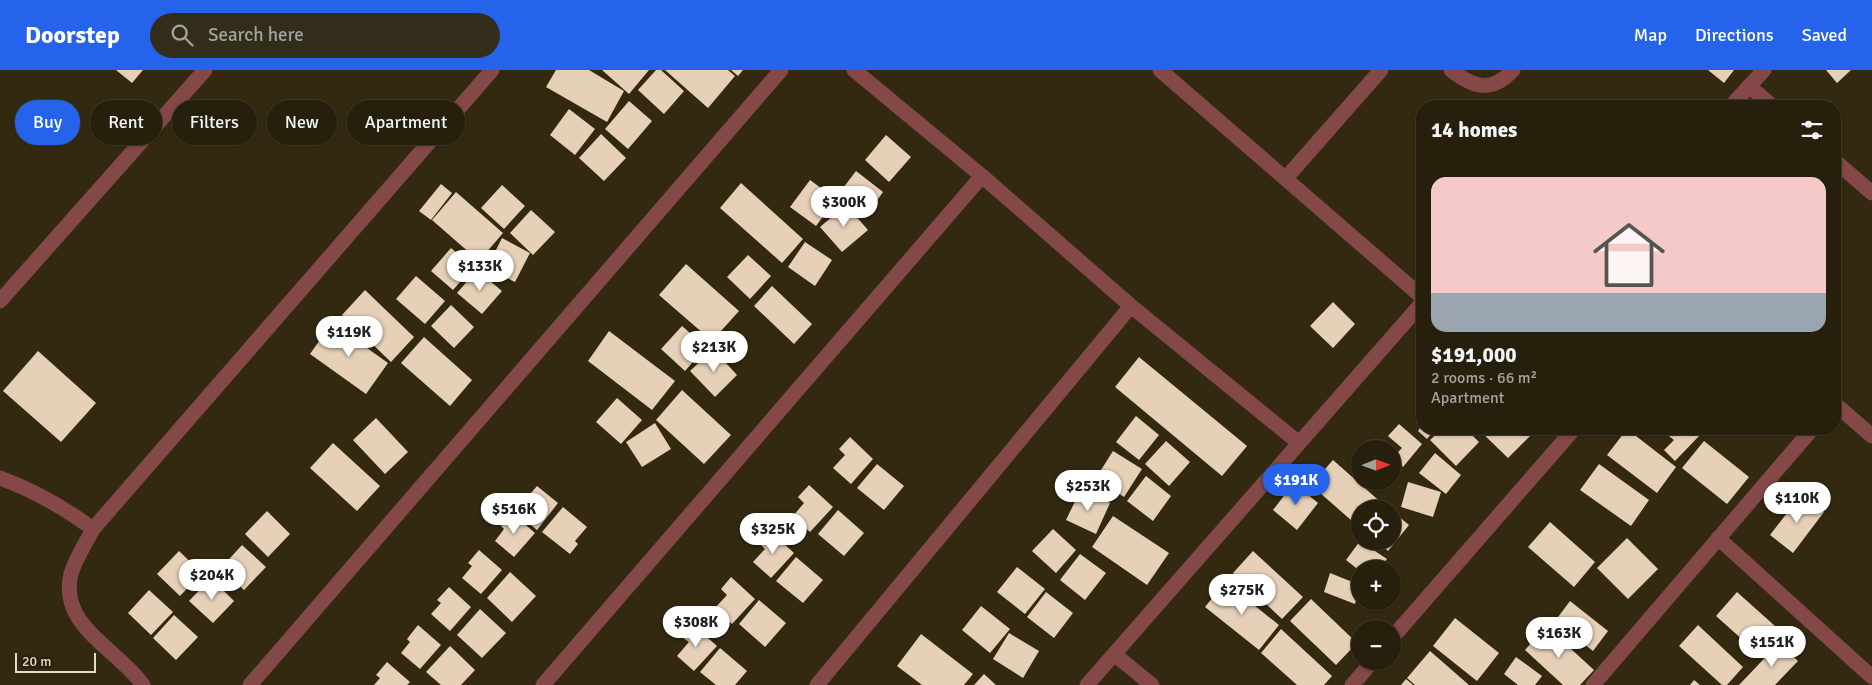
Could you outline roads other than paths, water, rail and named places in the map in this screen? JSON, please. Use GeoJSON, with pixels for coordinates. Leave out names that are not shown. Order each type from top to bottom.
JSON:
{"type":"FeatureCollection","features":[{"type":"Feature","properties":{"kind":"street"},"geometry":{"type":"LineString","coordinates":[[0,301],[205,70]]}},
{"type":"Feature","properties":{"kind":"street"},"geometry":{"type":"LineString","coordinates":[[143,685],[86,629],[69,604],[71,574],[93,528],[492,70]]}},
{"type":"Feature","properties":{"kind":"street"},"geometry":{"type":"LineString","coordinates":[[250,685],[781,70]]}},
{"type":"Feature","properties":{"kind":"street"},"geometry":{"type":"LineString","coordinates":[[854,70],[982,176],[1132,306],[1300,443]]}},
{"type":"Feature","properties":{"kind":"street"},"geometry":{"type":"LineString","coordinates":[[1160,70],[1416,292]]}},
{"type":"Feature","properties":{"kind":"street"},"geometry":{"type":"LineString","coordinates":[[1286,178],[1382,70]]}},
{"type":"Feature","properties":{"kind":"street"},"geometry":{"type":"LineString","coordinates":[[1451,70],[1471,83],[1486,87],[1503,81],[1513,70]]}},
{"type":"Feature","properties":{"kind":"street"},"geometry":{"type":"LineString","coordinates":[[1736,100],[1764,70]]}},
{"type":"Feature","properties":{"kind":"street"},"geometry":{"type":"LineString","coordinates":[[1749,86],[1765,100]]}},
{"type":"Feature","properties":{"kind":"street"},"geometry":{"type":"LineString","coordinates":[[1841,166],[1872,193]]}},
{"type":"Feature","properties":{"kind":"street"},"geometry":{"type":"LineString","coordinates":[[542,685],[982,176]]}},
{"type":"Feature","properties":{"kind":"street"},"geometry":{"type":"LineString","coordinates":[[817,685],[1132,306]]}},
{"type":"Feature","properties":{"kind":"street"},"geometry":{"type":"LineString","coordinates":[[1087,685],[1416,310]]}},
{"type":"Feature","properties":{"kind":"street"},"geometry":{"type":"LineString","coordinates":[[1841,409],[1872,436]]}},
{"type":"Feature","properties":{"kind":"street"},"geometry":{"type":"LineString","coordinates":[[1401,628],[1569,435]]}},
{"type":"Feature","properties":{"kind":"street"},"geometry":{"type":"LineString","coordinates":[[1593,685],[1807,435]]}},
{"type":"Feature","properties":{"kind":"street"},"geometry":{"type":"LineString","coordinates":[[0,478],[24,486],[58,504],[93,528]]}},
{"type":"Feature","properties":{"kind":"street"},"geometry":{"type":"LineString","coordinates":[[1718,538],[1872,677],[1865,685]]}},
{"type":"Feature","properties":{"kind":"street"},"geometry":{"type":"LineString","coordinates":[[1114,654],[1152,685]]}},
{"type":"Feature","properties":{"kind":"street"},"geometry":{"type":"LineString","coordinates":[[1352,685],[1365,670]]}}]}
